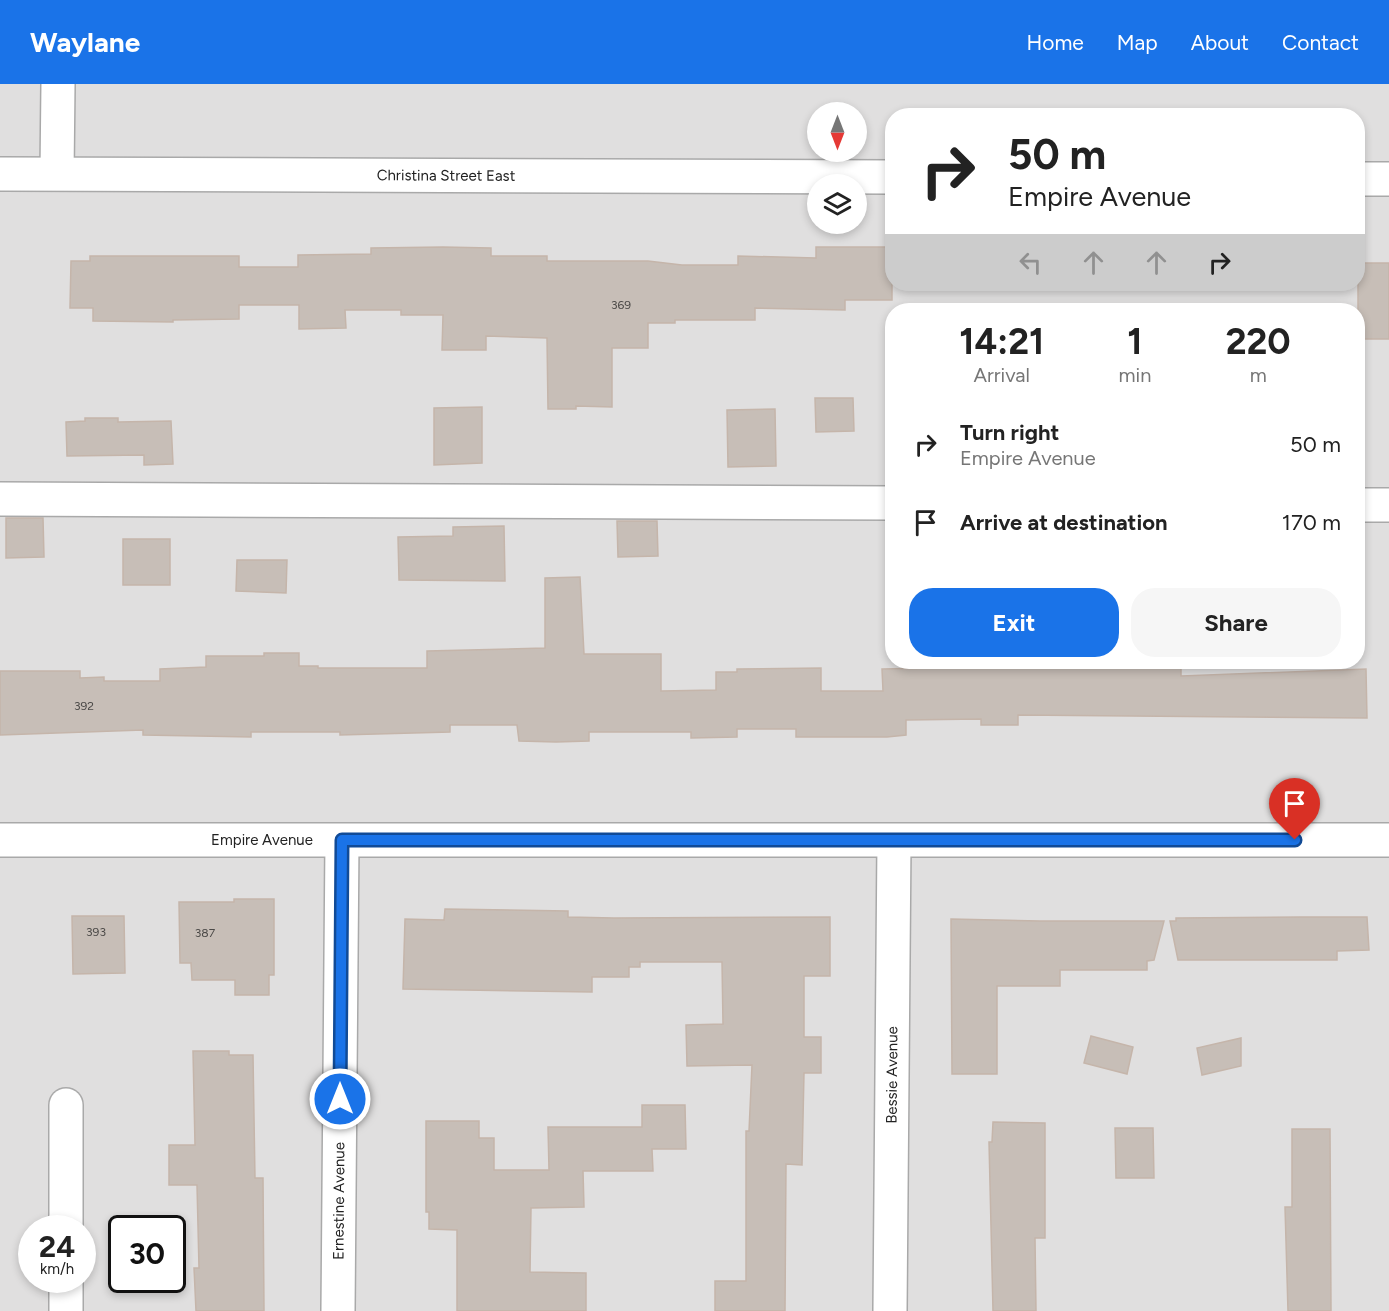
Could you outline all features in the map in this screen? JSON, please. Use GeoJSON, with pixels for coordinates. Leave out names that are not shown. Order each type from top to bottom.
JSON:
{"type":"FeatureCollection","features":[{"type":"Feature","properties":{"kind":"street"},"geometry":{"type":"LineString","coordinates":[[57,173],[58,84]]}},
{"type":"Feature","properties":{"kind":"street","name":"Christina Street East"},"geometry":{"type":"LineString","coordinates":[[0,174],[885,177]]}},
{"type":"Feature","properties":{"kind":"street"},"geometry":{"type":"LineString","coordinates":[[1365,179],[1389,179]]}},
{"type":"Feature","properties":{"kind":"street"},"geometry":{"type":"LineString","coordinates":[[0,499],[885,503]]}},
{"type":"Feature","properties":{"kind":"street"},"geometry":{"type":"LineString","coordinates":[[1365,505],[1389,505]]}},
{"type":"Feature","properties":{"kind":"street","name":"Empire Avenue"},"geometry":{"type":"LineString","coordinates":[[0,840],[1389,840]]}},
{"type":"Feature","properties":{"kind":"street","name":"Ernestine Avenue"},"geometry":{"type":"LineString","coordinates":[[338,1311],[342,840]]}},
{"type":"Feature","properties":{"kind":"street","name":"Bessie Avenue"},"geometry":{"type":"LineString","coordinates":[[890,1311],[894,840]]}},
{"type":"Feature","properties":{"kind":"street"},"geometry":{"type":"LineString","coordinates":[[66,1105],[66,1215]]}},
{"type":"Feature","properties":{"kind":"street"},"geometry":{"type":"LineString","coordinates":[[66,1293],[66,1311]]}},
{"type":"Feature","properties":{"kind":"shaded area"},"geometry":{"type":"Polygon","coordinates":[[[0,84],[1389,84],[1389,1311],[0,1311],[0,84]]]}},
{"type":"Feature","properties":{"kind":"building"},"geometry":{"type":"Polygon","coordinates":[[[816,247],[885,247],[885,291],[892,291],[892,300],[845,300],[845,310],[755,308],[755,320],[675,320],[675,323],[648,323],[648,348],[612,348],[612,407],[576,406],[576,409],[548,409],[547,338],[486,336],[486,350],[442,350],[443,315],[401,315],[401,310],[345,310],[346,328],[299,329],[299,305],[239,305],[239,319],[173,320],[173,322],[93,321],[93,308],[70,308],[71,261],[90,261],[90,256],[239,256],[239,267],[298,267],[298,255],[371,254],[371,248],[491,248],[491,256],[547,256],[547,261],[648,261],[682,265],[738,265],[738,256],[816,258],[816,247]]]}},
{"type":"Feature","properties":{"kind":"building"},"geometry":{"type":"Polygon","coordinates":[[[1365,263],[1389,263],[1389,339],[1365,339],[1365,303],[1358,303],[1358,291],[1365,291],[1365,263]]]}},
{"type":"Feature","properties":{"kind":"building"},"geometry":{"type":"Polygon","coordinates":[[[815,398],[853,398],[854,431],[816,432],[815,398]]]}},
{"type":"Feature","properties":{"kind":"building"},"geometry":{"type":"Polygon","coordinates":[[[482,407],[482,463],[434,465],[434,408],[482,407]]]}},
{"type":"Feature","properties":{"kind":"building"},"geometry":{"type":"Polygon","coordinates":[[[775,409],[776,466],[728,467],[727,410],[775,409]]]}},
{"type":"Feature","properties":{"kind":"building"},"geometry":{"type":"Polygon","coordinates":[[[85,418],[118,418],[118,422],[171,421],[173,464],[144,465],[144,455],[67,456],[66,422],[85,421],[85,418]]]}},
{"type":"Feature","properties":{"kind":"building"},"geometry":{"type":"Polygon","coordinates":[[[6,518],[43,518],[44,557],[6,558],[6,518]]]}},
{"type":"Feature","properties":{"kind":"building"},"geometry":{"type":"Polygon","coordinates":[[[617,521],[657,521],[658,556],[618,557],[617,521]]]}},
{"type":"Feature","properties":{"kind":"building"},"geometry":{"type":"Polygon","coordinates":[[[504,526],[505,581],[399,580],[398,537],[453,536],[453,527],[504,526]]]}},
{"type":"Feature","properties":{"kind":"building"},"geometry":{"type":"Polygon","coordinates":[[[123,539],[170,539],[170,585],[123,585],[123,539]]]}},
{"type":"Feature","properties":{"kind":"building"},"geometry":{"type":"Polygon","coordinates":[[[237,560],[287,560],[286,593],[236,591],[237,560]]]}},
{"type":"Feature","properties":{"kind":"building"},"geometry":{"type":"Polygon","coordinates":[[[580,577],[584,654],[661,654],[661,691],[716,690],[716,672],[737,672],[737,669],[821,668],[821,691],[883,691],[882,669],[1181,669],[1181,676],[1366,669],[1367,718],[1018,715],[1018,725],[981,725],[981,719],[906,720],[906,735],[887,737],[796,737],[796,729],[737,729],[737,737],[691,738],[691,732],[589,732],[589,741],[556,742],[519,741],[517,725],[450,725],[450,732],[340,735],[340,732],[251,732],[251,737],[143,735],[143,730],[0,735],[0,671],[80,671],[80,678],[104,677],[104,681],[160,681],[160,669],[206,667],[206,656],[264,656],[264,653],[299,653],[299,666],[427,668],[427,651],[545,648],[545,578],[580,577]]]}},
{"type":"Feature","properties":{"kind":"building"},"geometry":{"type":"Polygon","coordinates":[[[234,899],[274,899],[274,975],[269,975],[269,995],[235,995],[235,980],[192,980],[191,963],[180,963],[179,902],[234,902],[234,899]]]}},
{"type":"Feature","properties":{"kind":"building"},"geometry":{"type":"Polygon","coordinates":[[[445,909],[568,911],[568,917],[614,918],[830,917],[830,976],[804,976],[804,1037],[821,1037],[821,1073],[804,1073],[802,1165],[786,1164],[785,1311],[715,1311],[715,1281],[746,1281],[746,1131],[749,1131],[752,1065],[687,1066],[686,1025],[723,1024],[722,962],[640,962],[640,967],[629,967],[629,977],[592,977],[592,992],[403,989],[405,919],[444,920],[445,909]]]}},
{"type":"Feature","properties":{"kind":"building"},"geometry":{"type":"Polygon","coordinates":[[[72,916],[124,916],[125,973],[73,974],[72,916]]]}},
{"type":"Feature","properties":{"kind":"building"},"geometry":{"type":"Polygon","coordinates":[[[1367,917],[1369,950],[1337,951],[1337,960],[1178,960],[1170,921],[1176,921],[1176,918],[1367,917]]]}},
{"type":"Feature","properties":{"kind":"building"},"geometry":{"type":"Polygon","coordinates":[[[951,919],[1164,921],[1154,960],[1147,961],[1147,970],[1060,970],[1060,986],[997,986],[997,1074],[952,1074],[951,919]]]}},
{"type":"Feature","properties":{"kind":"building"},"geometry":{"type":"Polygon","coordinates":[[[1091,1036],[1133,1047],[1127,1074],[1084,1063],[1091,1036]]]}},
{"type":"Feature","properties":{"kind":"building"},"geometry":{"type":"Polygon","coordinates":[[[1241,1038],[1241,1066],[1202,1075],[1197,1048],[1241,1038]]]}},
{"type":"Feature","properties":{"kind":"building"},"geometry":{"type":"Polygon","coordinates":[[[193,1051],[229,1051],[229,1055],[253,1055],[255,1178],[263,1178],[264,1311],[196,1311],[194,1268],[199,1268],[197,1185],[169,1185],[169,1145],[195,1145],[193,1051]]]}},
{"type":"Feature","properties":{"kind":"building"},"geometry":{"type":"Polygon","coordinates":[[[642,1105],[685,1105],[686,1149],[652,1149],[653,1171],[583,1171],[584,1207],[531,1208],[530,1272],[586,1273],[586,1311],[457,1311],[457,1230],[429,1229],[429,1212],[426,1212],[426,1121],[479,1121],[479,1138],[494,1138],[494,1170],[549,1170],[548,1127],[642,1127],[642,1105]]]}},
{"type":"Feature","properties":{"kind":"building"},"geometry":{"type":"Polygon","coordinates":[[[993,1122],[1045,1123],[1045,1238],[1035,1238],[1036,1311],[993,1311],[989,1142],[992,1142],[993,1122]]]}},
{"type":"Feature","properties":{"kind":"building"},"geometry":{"type":"Polygon","coordinates":[[[1115,1128],[1153,1128],[1154,1178],[1116,1178],[1115,1128]]]}},
{"type":"Feature","properties":{"kind":"building"},"geometry":{"type":"Polygon","coordinates":[[[1292,1129],[1330,1129],[1331,1311],[1288,1311],[1285,1207],[1292,1207],[1292,1129]]]}},
{"type":"Feature","properties":{"kind":"route"},"geometry":{"type":"LineString","coordinates":[[340,1099],[342,840],[1295,840]]}}]}
